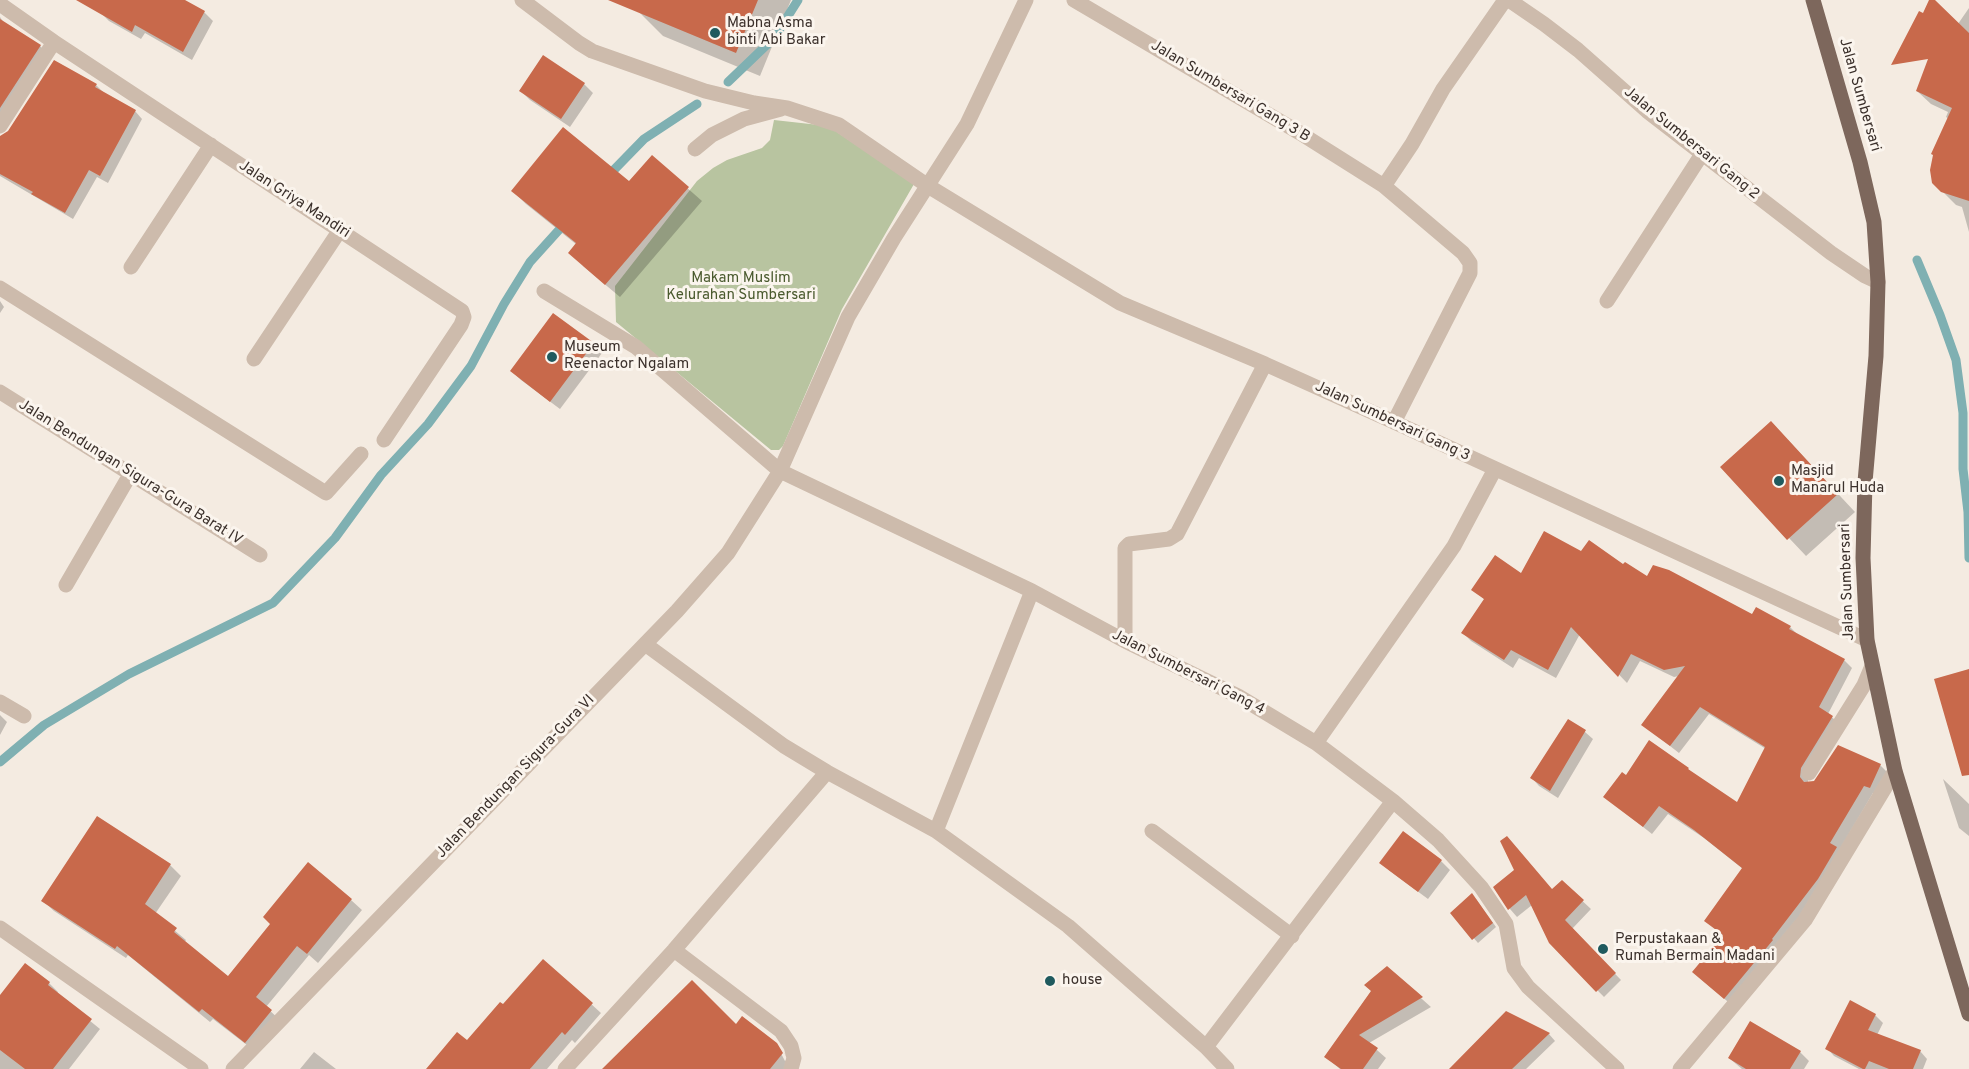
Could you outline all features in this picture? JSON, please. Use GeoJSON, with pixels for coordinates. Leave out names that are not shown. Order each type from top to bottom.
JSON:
{"type":"FeatureCollection","features":[{"type":"Feature","properties":{"kind":"main road","name":"Jalan Sumbersari"},"geometry":{"type":"LineString","coordinates":[[1813,0],[1874,222],[1872,279],[1876,356],[1865,482],[1863,548],[1867,640],[1895,771],[1969,1014]]}},
{"type":"Feature","properties":{"kind":"street","name":"Jalan Sumbersari Gang 3"},"geometry":{"type":"LineString","coordinates":[[522,0],[592,51],[705,91],[754,103],[787,108],[839,125],[928,186],[1120,303],[1265,364],[1394,422],[1867,640]]}},
{"type":"Feature","properties":{"kind":"street"},"geometry":{"type":"LineString","coordinates":[[928,186],[967,124],[1026,0]]}},
{"type":"Feature","properties":{"kind":"street","name":"Jalan Sumbersari Gang 3 B"},"geometry":{"type":"LineString","coordinates":[[1074,0],[1300,133],[1384,186],[1463,253],[1470,263],[1470,273],[1394,422]]}},
{"type":"Feature","properties":{"kind":"street"},"geometry":{"type":"LineString","coordinates":[[1384,186],[1412,144],[1443,89],[1507,0]]}},
{"type":"Feature","properties":{"kind":"street","name":"Jalan Sumbersari Gang 2"},"geometry":{"type":"LineString","coordinates":[[1507,0],[1578,50],[1647,111],[1831,253],[1872,279]]}},
{"type":"Feature","properties":{"kind":"street","name":"Jalan Griya Mandiri"},"geometry":{"type":"LineString","coordinates":[[0,4],[462,311],[464,317],[461,325],[384,440]]}},
{"type":"Feature","properties":{"kind":"street"},"geometry":{"type":"LineString","coordinates":[[0,126],[54,42]]}},
{"type":"Feature","properties":{"kind":"street"},"geometry":{"type":"LineString","coordinates":[[695,149],[712,135],[744,119],[787,108]]}},
{"type":"Feature","properties":{"kind":"street"},"geometry":{"type":"LineString","coordinates":[[131,267],[211,146]]}},
{"type":"Feature","properties":{"kind":"street"},"geometry":{"type":"LineString","coordinates":[[1606,301],[1702,154]]}},
{"type":"Feature","properties":{"kind":"street","name":"Jalan Bendungan Sigura-Gura VI"},"geometry":{"type":"LineString","coordinates":[[233,1069],[677,611],[728,553],[780,471],[848,317],[894,238],[928,186]]}},
{"type":"Feature","properties":{"kind":"street"},"geometry":{"type":"LineString","coordinates":[[254,359],[340,230]]}},
{"type":"Feature","properties":{"kind":"street"},"geometry":{"type":"LineString","coordinates":[[0,288],[326,493],[361,454]]}},
{"type":"Feature","properties":{"kind":"street","name":"Jalan Sumbersari Gang 4"},"geometry":{"type":"LineString","coordinates":[[544,291],[636,347],[780,471],[1032,591],[1125,641],[1238,696],[1316,743],[1393,801],[1438,840],[1481,887],[1506,924],[1514,968],[1528,987],[1617,1069]]}},
{"type":"Feature","properties":{"kind":"street"},"geometry":{"type":"LineString","coordinates":[[1125,641],[1125,548],[1129,544],[1170,539],[1177,534],[1265,364]]}},
{"type":"Feature","properties":{"kind":"street","name":"Jalan Bendungan Sigura-Gura Barat IV"},"geometry":{"type":"LineString","coordinates":[[0,392],[260,555]]}},
{"type":"Feature","properties":{"kind":"street"},"geometry":{"type":"LineString","coordinates":[[1316,743],[1454,546],[1495,470]]}},
{"type":"Feature","properties":{"kind":"street"},"geometry":{"type":"LineString","coordinates":[[66,585],[131,473]]}},
{"type":"Feature","properties":{"kind":"street"},"geometry":{"type":"LineString","coordinates":[[936,831],[1032,591]]}},
{"type":"Feature","properties":{"kind":"street"},"geometry":{"type":"LineString","coordinates":[[645,644],[784,746],[936,831],[1068,926],[1206,1047],[1227,1069]]}},
{"type":"Feature","properties":{"kind":"street"},"geometry":{"type":"LineString","coordinates":[[1809,773],[1864,685],[1872,666]]}},
{"type":"Feature","properties":{"kind":"street"},"geometry":{"type":"LineString","coordinates":[[0,702],[24,716]]}},
{"type":"Feature","properties":{"kind":"street"},"geometry":{"type":"LineString","coordinates":[[1680,1069],[1805,920],[1895,771]]}},
{"type":"Feature","properties":{"kind":"street"},"geometry":{"type":"LineString","coordinates":[[565,1069],[674,950],[827,772]]}},
{"type":"Feature","properties":{"kind":"street"},"geometry":{"type":"LineString","coordinates":[[1206,1047],[1393,801]]}},
{"type":"Feature","properties":{"kind":"street"},"geometry":{"type":"LineString","coordinates":[[1152,831],[1292,936]]}},
{"type":"Feature","properties":{"kind":"street"},"geometry":{"type":"LineString","coordinates":[[0,928],[201,1069]]}},
{"type":"Feature","properties":{"kind":"street"},"geometry":{"type":"LineString","coordinates":[[674,950],[781,1031],[791,1046],[794,1058],[791,1069]]}},
{"type":"Feature","properties":{"kind":"green space","name":"Makam Muslim Kelurahan Sumbersari"},"geometry":{"type":"Polygon","coordinates":[[[774,120],[828,126],[914,184],[842,309],[783,446],[779,450],[771,450],[616,322],[615,286],[697,181],[727,160],[762,148],[770,140],[774,120]]]}},
{"type":"Feature","properties":{"kind":"building"},"geometry":{"type":"Polygon","coordinates":[[[76,0],[185,0],[205,11],[183,52],[135,25],[132,32],[76,0]]]}},
{"type":"Feature","properties":{"kind":"building","name":"Mabna Asma binti Abi Bakar"},"geometry":{"type":"Polygon","coordinates":[[[608,0],[758,0],[736,53],[608,0]]]}},
{"type":"Feature","properties":{"kind":"building"},"geometry":{"type":"Polygon","coordinates":[[[1929,0],[1935,0],[1969,33],[1969,201],[1941,192],[1932,183],[1930,170],[1933,155],[1931,154],[1952,108],[1916,91],[1928,59],[1891,65],[1919,11],[1923,13],[1929,0]]]}},
{"type":"Feature","properties":{"kind":"building"},"geometry":{"type":"Polygon","coordinates":[[[0,19],[41,45],[0,108],[0,19]]]}},
{"type":"Feature","properties":{"kind":"building"},"geometry":{"type":"Polygon","coordinates":[[[543,55],[585,83],[561,119],[519,91],[543,55]]]}},
{"type":"Feature","properties":{"kind":"building"},"geometry":{"type":"Polygon","coordinates":[[[54,60],[97,84],[95,87],[136,110],[100,176],[89,170],[65,213],[0,174],[0,136],[8,131],[54,60]]]}},
{"type":"Feature","properties":{"kind":"building"},"geometry":{"type":"Polygon","coordinates":[[[563,127],[629,181],[652,155],[689,187],[605,285],[568,253],[576,243],[511,191],[563,127]]]}},
{"type":"Feature","properties":{"kind":"building","name":"Museum Reenactor Ngalam"},"geometry":{"type":"Polygon","coordinates":[[[553,313],[594,343],[550,402],[510,371],[553,313]]]}},
{"type":"Feature","properties":{"kind":"building","name":"Masjid Manarul Huda"},"geometry":{"type":"Polygon","coordinates":[[[1771,421],[1838,494],[1787,540],[1720,467],[1771,421]]]}},
{"type":"Feature","properties":{"kind":"building"},"geometry":{"type":"Polygon","coordinates":[[[1544,531],[1581,551],[1589,540],[1623,564],[1625,562],[1647,576],[1653,565],[1669,570],[1752,614],[1756,607],[1791,626],[1789,629],[1845,659],[1819,707],[1833,716],[1801,768],[1800,777],[1804,782],[1814,781],[1838,745],[1881,764],[1870,788],[1864,786],[1830,843],[1837,847],[1818,879],[1773,940],[1724,999],[1692,972],[1723,935],[1704,921],[1742,868],[1659,806],[1643,827],[1603,797],[1622,772],[1626,775],[1649,740],[1737,802],[1765,747],[1700,707],[1670,746],[1641,725],[1685,666],[1664,670],[1631,654],[1618,677],[1571,627],[1548,670],[1511,650],[1504,660],[1461,633],[1484,599],[1471,590],[1495,555],[1521,573],[1544,531]]]}},
{"type":"Feature","properties":{"kind":"building"},"geometry":{"type":"Polygon","coordinates":[[[1969,669],[1969,775],[1962,776],[1934,679],[1969,669]]]}},
{"type":"Feature","properties":{"kind":"building"},"geometry":{"type":"Polygon","coordinates":[[[1568,719],[1586,730],[1550,791],[1530,778],[1568,719]]]}},
{"type":"Feature","properties":{"kind":"building"},"geometry":{"type":"Polygon","coordinates":[[[97,816],[171,864],[145,904],[177,928],[174,932],[228,976],[270,924],[263,917],[308,862],[352,899],[307,954],[297,946],[256,997],[272,1010],[245,1043],[202,1009],[199,1012],[117,946],[115,949],[41,901],[97,816]]]}},
{"type":"Feature","properties":{"kind":"building"},"geometry":{"type":"Polygon","coordinates":[[[1403,831],[1442,860],[1418,892],[1379,863],[1403,831]]]}},
{"type":"Feature","properties":{"kind":"building"},"geometry":{"type":"Polygon","coordinates":[[[1507,836],[1552,889],[1562,880],[1584,900],[1565,920],[1616,973],[1596,992],[1549,943],[1526,895],[1508,910],[1493,887],[1514,870],[1500,841],[1507,836]]]}},
{"type":"Feature","properties":{"kind":"building"},"geometry":{"type":"Polygon","coordinates":[[[1472,893],[1493,923],[1472,940],[1450,913],[1472,893]]]}},
{"type":"Feature","properties":{"kind":"building"},"geometry":{"type":"Polygon","coordinates":[[[543,959],[593,1003],[565,1035],[562,1032],[530,1069],[426,1069],[457,1032],[467,1040],[500,1002],[503,1004],[543,959]]]}},
{"type":"Feature","properties":{"kind":"building"},"geometry":{"type":"Polygon","coordinates":[[[25,963],[50,982],[48,985],[92,1019],[53,1069],[25,1069],[0,1050],[0,995],[25,963]]]}},
{"type":"Feature","properties":{"kind":"building"},"geometry":{"type":"Polygon","coordinates":[[[1387,966],[1423,997],[1359,1035],[1378,1048],[1363,1069],[1341,1069],[1324,1057],[1371,991],[1364,985],[1387,966]]]}},
{"type":"Feature","properties":{"kind":"building"},"geometry":{"type":"Polygon","coordinates":[[[692,980],[736,1024],[742,1016],[777,1043],[783,1053],[770,1069],[602,1069],[692,980]]]}},
{"type":"Feature","properties":{"kind":"building"},"geometry":{"type":"Polygon","coordinates":[[[1850,1000],[1876,1014],[1868,1030],[1921,1050],[1913,1069],[1889,1069],[1869,1061],[1863,1069],[1825,1049],[1850,1000]]]}},
{"type":"Feature","properties":{"kind":"building"},"geometry":{"type":"Polygon","coordinates":[[[1506,1011],[1550,1033],[1512,1069],[1449,1069],[1506,1011]]]}},
{"type":"Feature","properties":{"kind":"building"},"geometry":{"type":"Polygon","coordinates":[[[1750,1021],[1801,1051],[1790,1069],[1746,1069],[1728,1058],[1750,1021]]]}},
{"type":"Feature","properties":{"kind":"waterway"},"geometry":{"type":"LineString","coordinates":[[728,82],[774,38],[798,0]]}},
{"type":"Feature","properties":{"kind":"waterway"},"geometry":{"type":"LineString","coordinates":[[606,178],[644,139],[697,104]]}},
{"type":"Feature","properties":{"kind":"waterway"},"geometry":{"type":"LineString","coordinates":[[0,762],[44,725],[129,674],[273,603],[335,538],[381,475],[428,424],[471,366],[504,304],[530,262],[567,221]]}},
{"type":"Feature","properties":{"kind":"waterway"},"geometry":{"type":"LineString","coordinates":[[1917,260],[1956,360],[1963,413],[1963,469],[1968,512],[1969,558]]}},
{"type":"Feature","properties":{"kind":"place","name":"Mabna Asma binti Abi Bakar"},"geometry":{"type":"Point","coordinates":[715,33]}},
{"type":"Feature","properties":{"kind":"place","name":"Museum Reenactor Ngalam"},"geometry":{"type":"Point","coordinates":[552,357]}},
{"type":"Feature","properties":{"kind":"place","name":"Masjid Manarul Huda"},"geometry":{"type":"Point","coordinates":[1779,481]}},
{"type":"Feature","properties":{"kind":"place","name":"Perpustakaan & Rumah Bermain Madani"},"geometry":{"type":"Point","coordinates":[1603,949]}},
{"type":"Feature","properties":{"kind":"place","name":"house"},"geometry":{"type":"Point","coordinates":[1050,981]}}]}
